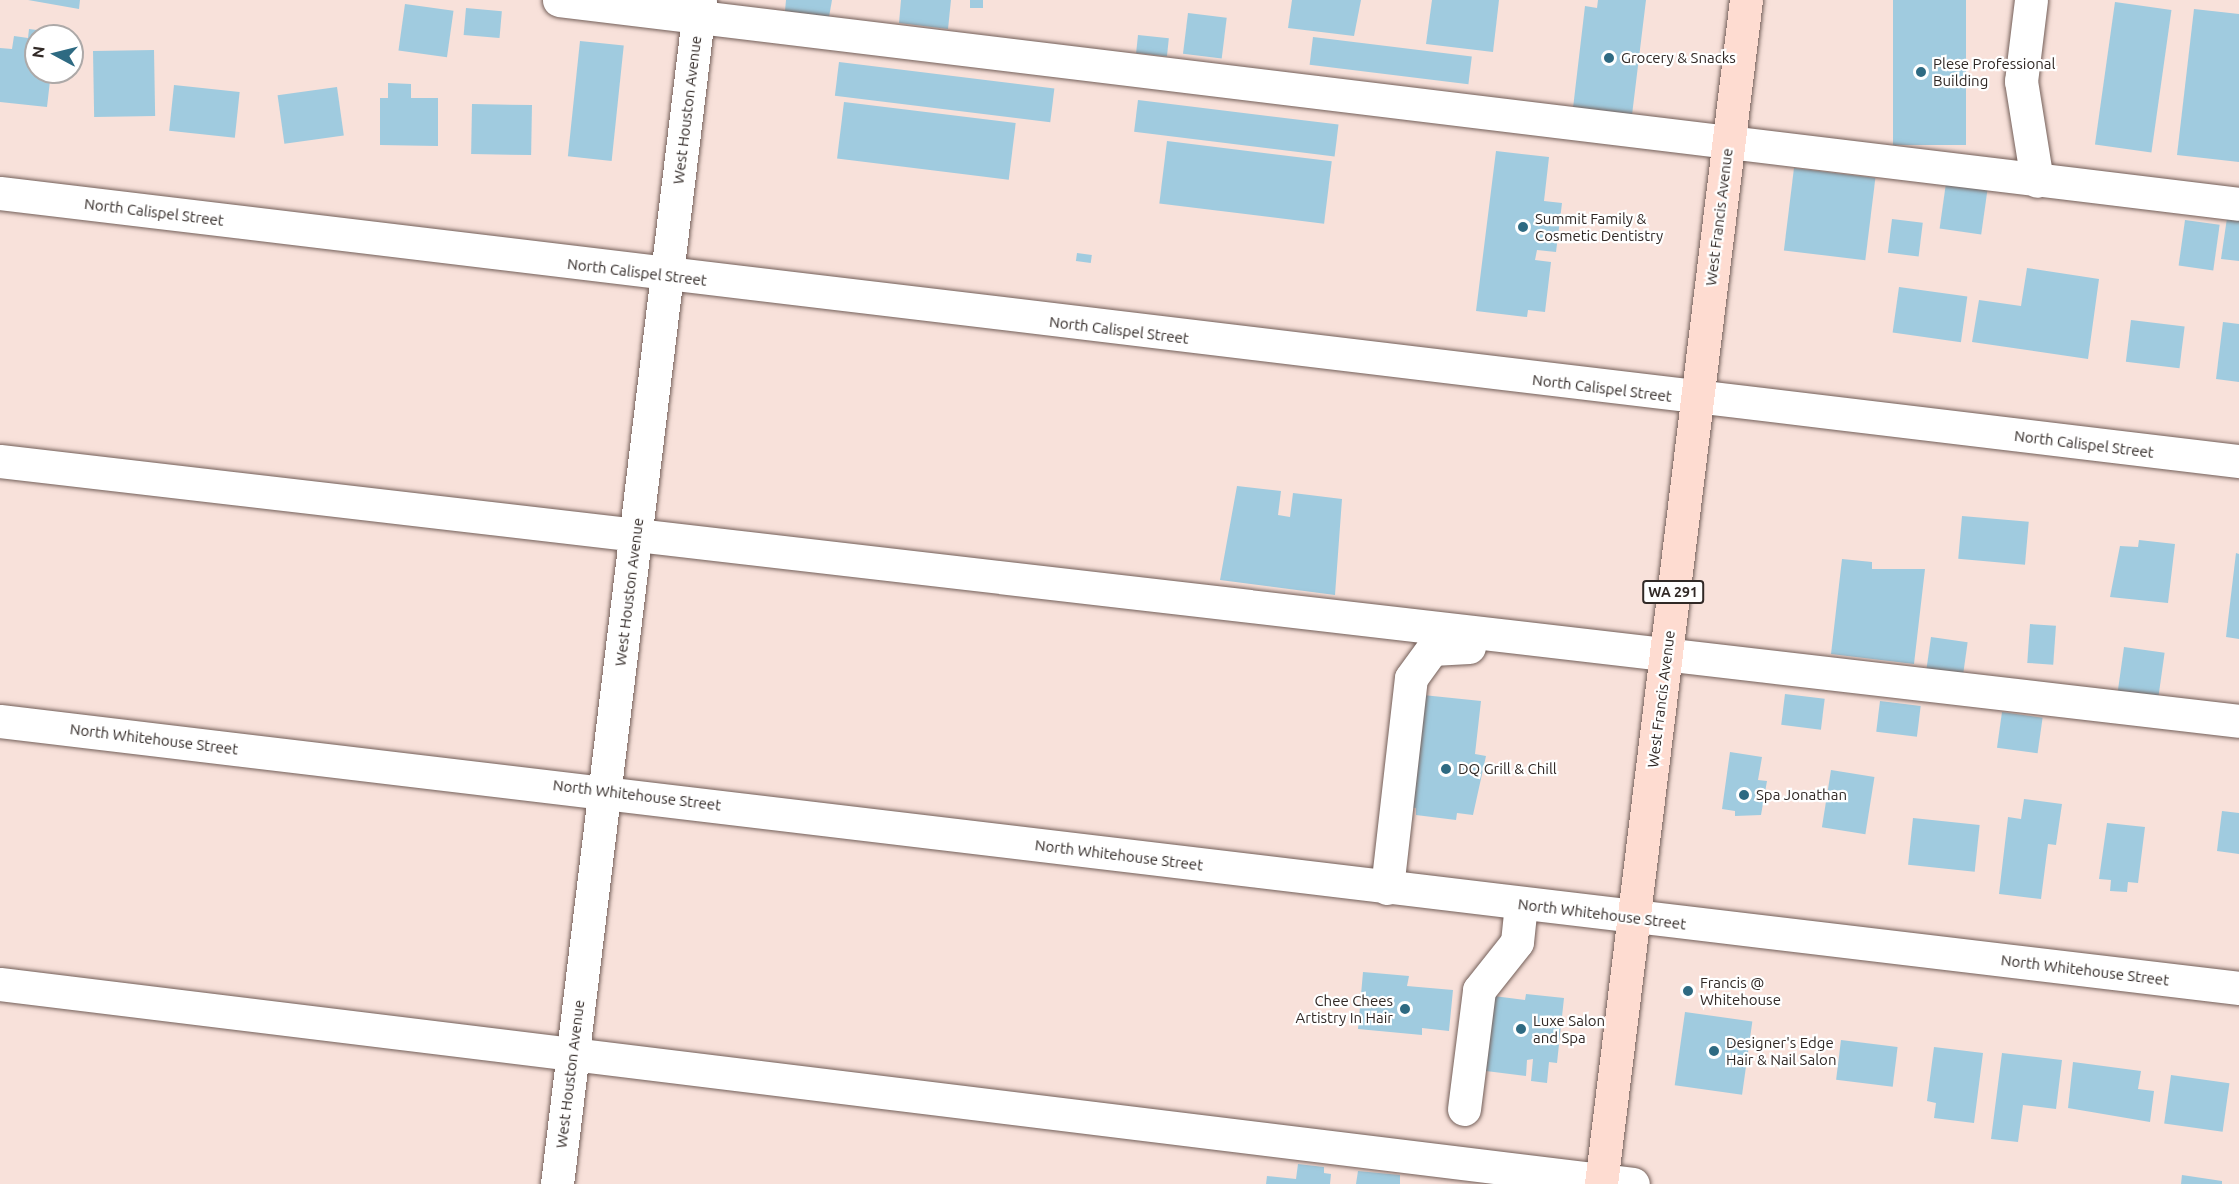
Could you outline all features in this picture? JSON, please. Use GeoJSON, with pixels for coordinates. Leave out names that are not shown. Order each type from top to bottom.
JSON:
{"type":"FeatureCollection","features":[{"type":"Feature","properties":{"kind":"main road","name":"West Francis Avenue"},"geometry":{"type":"LineString","coordinates":[[1612,1183],[1635,919],[1746,0]]}},
{"type":"Feature","properties":{"kind":"street"},"geometry":{"type":"LineString","coordinates":[[559,0],[699,9],[1728,145],[2239,204]]}},
{"type":"Feature","properties":{"kind":"street"},"geometry":{"type":"LineString","coordinates":[[2031,0],[2021,81],[2037,181]]}},
{"type":"Feature","properties":{"kind":"street","name":"West Houston Avenue"},"geometry":{"type":"LineString","coordinates":[[557,1184],[699,9]]}},
{"type":"Feature","properties":{"kind":"street","name":"North Calispel Street"},"geometry":{"type":"LineString","coordinates":[[0,193],[667,276],[2239,462]]}},
{"type":"Feature","properties":{"kind":"street"},"geometry":{"type":"LineString","coordinates":[[0,461],[635,538],[1665,658],[2239,721]]}},
{"type":"Feature","properties":{"kind":"street"},"geometry":{"type":"LineString","coordinates":[[1387,888],[1407,695],[1421,661],[1432,650],[1448,646],[1551,658]]}},
{"type":"Feature","properties":{"kind":"street","name":"North Whitehouse Street"},"geometry":{"type":"LineString","coordinates":[[0,721],[604,791],[1635,919],[2239,988]]}},
{"type":"Feature","properties":{"kind":"street"},"geometry":{"type":"LineString","coordinates":[[1464,1109],[1479,990],[1516,942],[1521,904]]}},
{"type":"Feature","properties":{"kind":"street"},"geometry":{"type":"LineString","coordinates":[[0,984],[573,1052],[1612,1183]]}},
{"type":"Feature","properties":{"kind":"building"},"geometry":{"type":"Polygon","coordinates":[[[28,0],[80,0],[79,9],[28,0]]]}},
{"type":"Feature","properties":{"kind":"building"},"geometry":{"type":"Polygon","coordinates":[[[786,0],[832,0],[829,17],[785,11],[786,0]]]}},
{"type":"Feature","properties":{"kind":"building"},"geometry":{"type":"Polygon","coordinates":[[[901,0],[951,0],[948,29],[899,23],[901,0]]]}},
{"type":"Feature","properties":{"kind":"building"},"geometry":{"type":"Polygon","coordinates":[[[970,0],[983,0],[983,8],[970,8],[970,0]]]}},
{"type":"Feature","properties":{"kind":"building"},"geometry":{"type":"Polygon","coordinates":[[[1292,0],[1361,0],[1354,36],[1288,28],[1292,0]]]}},
{"type":"Feature","properties":{"kind":"building"},"geometry":{"type":"Polygon","coordinates":[[[1432,0],[1499,0],[1493,52],[1426,44],[1432,0]]]}},
{"type":"Feature","properties":{"kind":"building","name":"Grocery & Snacks"},"geometry":{"type":"Polygon","coordinates":[[[1598,0],[1646,0],[1632,115],[1573,108],[1585,6],[1597,8],[1598,0]]]}},
{"type":"Feature","properties":{"kind":"building","name":"Plese Professional Building"},"geometry":{"type":"Polygon","coordinates":[[[1893,0],[1966,0],[1966,145],[1893,145],[1893,0]]]}},
{"type":"Feature","properties":{"kind":"building"},"geometry":{"type":"Polygon","coordinates":[[[2115,2],[2171,10],[2151,153],[2095,145],[2115,2]]]}},
{"type":"Feature","properties":{"kind":"building"},"geometry":{"type":"Polygon","coordinates":[[[405,4],[454,11],[447,57],[398,51],[405,4]]]}},
{"type":"Feature","properties":{"kind":"building"},"geometry":{"type":"Polygon","coordinates":[[[466,8],[502,11],[500,38],[464,35],[466,8]]]}},
{"type":"Feature","properties":{"kind":"building"},"geometry":{"type":"Polygon","coordinates":[[[2194,9],[2239,14],[2239,162],[2177,155],[2194,9]]]}},
{"type":"Feature","properties":{"kind":"building"},"geometry":{"type":"Polygon","coordinates":[[[1188,13],[1227,18],[1222,58],[1183,54],[1188,13]]]}},
{"type":"Feature","properties":{"kind":"building"},"geometry":{"type":"Polygon","coordinates":[[[1138,35],[1169,38],[1167,56],[1136,53],[1138,35]]]}},
{"type":"Feature","properties":{"kind":"building"},"geometry":{"type":"Polygon","coordinates":[[[14,36],[24,37],[24,84],[50,84],[47,107],[0,102],[0,48],[12,49],[14,36]]]}},
{"type":"Feature","properties":{"kind":"building"},"geometry":{"type":"Polygon","coordinates":[[[1313,37],[1472,56],[1468,84],[1310,65],[1313,37]]]}},
{"type":"Feature","properties":{"kind":"building"},"geometry":{"type":"Polygon","coordinates":[[[580,41],[624,46],[612,161],[568,156],[580,41]]]}},
{"type":"Feature","properties":{"kind":"building"},"geometry":{"type":"Polygon","coordinates":[[[154,50],[155,116],[94,117],[93,51],[154,50]]]}},
{"type":"Feature","properties":{"kind":"building"},"geometry":{"type":"Polygon","coordinates":[[[839,62],[1054,88],[1050,122],[835,96],[839,62]]]}},
{"type":"Feature","properties":{"kind":"building"},"geometry":{"type":"Polygon","coordinates":[[[388,83],[411,84],[411,98],[438,98],[438,146],[380,145],[380,98],[388,98],[388,83]]]}},
{"type":"Feature","properties":{"kind":"building"},"geometry":{"type":"Polygon","coordinates":[[[174,85],[240,92],[235,138],[169,131],[174,85]]]}},
{"type":"Feature","properties":{"kind":"building"},"geometry":{"type":"Polygon","coordinates":[[[337,87],[344,136],[284,144],[278,95],[337,87]]]}},
{"type":"Feature","properties":{"kind":"building"},"geometry":{"type":"Polygon","coordinates":[[[1138,100],[1338,125],[1335,156],[1134,132],[1138,100]]]}},
{"type":"Feature","properties":{"kind":"building"},"geometry":{"type":"Polygon","coordinates":[[[844,102],[1016,123],[1009,180],[837,159],[844,102]]]}},
{"type":"Feature","properties":{"kind":"building"},"geometry":{"type":"Polygon","coordinates":[[[472,104],[532,105],[531,155],[471,154],[472,104]]]}},
{"type":"Feature","properties":{"kind":"building"},"geometry":{"type":"Polygon","coordinates":[[[1167,141],[1332,161],[1324,224],[1159,204],[1167,141]]]}},
{"type":"Feature","properties":{"kind":"building","name":"Summit Family & Cosmetic Dentistry"},"geometry":{"type":"Polygon","coordinates":[[[1496,151],[1549,157],[1544,201],[1562,203],[1556,252],[1537,250],[1535,260],[1551,262],[1545,312],[1528,310],[1527,317],[1476,311],[1496,151]]]}},
{"type":"Feature","properties":{"kind":"building"},"geometry":{"type":"Polygon","coordinates":[[[1794,168],[1875,178],[1865,260],[1784,250],[1794,168]]]}},
{"type":"Feature","properties":{"kind":"building"},"geometry":{"type":"Polygon","coordinates":[[[1946,183],[1988,189],[1981,234],[1940,229],[1946,183]]]}},
{"type":"Feature","properties":{"kind":"building"},"geometry":{"type":"Polygon","coordinates":[[[2227,218],[2239,219],[2239,261],[2221,259],[2227,218]]]}},
{"type":"Feature","properties":{"kind":"building"},"geometry":{"type":"Polygon","coordinates":[[[1892,219],[1923,223],[1919,257],[1888,253],[1892,219]]]}},
{"type":"Feature","properties":{"kind":"building"},"geometry":{"type":"Polygon","coordinates":[[[2185,220],[2220,225],[2213,270],[2179,266],[2185,220]]]}},
{"type":"Feature","properties":{"kind":"building"},"geometry":{"type":"Polygon","coordinates":[[[1077,253],[1092,255],[1091,263],[1076,261],[1077,253]]]}},
{"type":"Feature","properties":{"kind":"building"},"geometry":{"type":"Polygon","coordinates":[[[2027,268],[2099,279],[2088,359],[1972,342],[1979,300],[2021,306],[2027,268]]]}},
{"type":"Feature","properties":{"kind":"building"},"geometry":{"type":"Polygon","coordinates":[[[1899,287],[1967,297],[1961,342],[1893,333],[1899,287]]]}},
{"type":"Feature","properties":{"kind":"building"},"geometry":{"type":"Polygon","coordinates":[[[2131,320],[2185,327],[2179,368],[2126,362],[2131,320]]]}},
{"type":"Feature","properties":{"kind":"building"},"geometry":{"type":"Polygon","coordinates":[[[2223,322],[2239,324],[2239,382],[2216,379],[2223,322]]]}},
{"type":"Feature","properties":{"kind":"building"},"geometry":{"type":"Polygon","coordinates":[[[1237,486],[1281,491],[1278,515],[1290,517],[1293,493],[1342,499],[1335,595],[1220,580],[1237,486]]]}},
{"type":"Feature","properties":{"kind":"building"},"geometry":{"type":"Polygon","coordinates":[[[1962,516],[2029,522],[2025,565],[1958,559],[1962,516]]]}},
{"type":"Feature","properties":{"kind":"building"},"geometry":{"type":"Polygon","coordinates":[[[2139,540],[2175,544],[2168,603],[2110,597],[2120,546],[2138,547],[2139,540]]]}},
{"type":"Feature","properties":{"kind":"building"},"geometry":{"type":"Polygon","coordinates":[[[2236,553],[2239,554],[2239,639],[2226,637],[2236,553]]]}},
{"type":"Feature","properties":{"kind":"building"},"geometry":{"type":"Polygon","coordinates":[[[1842,559],[1872,562],[1872,569],[1925,569],[1914,664],[1831,654],[1842,559]]]}},
{"type":"Feature","properties":{"kind":"building"},"geometry":{"type":"Polygon","coordinates":[[[2030,624],[2056,626],[2053,665],[2027,663],[2030,624]]]}},
{"type":"Feature","properties":{"kind":"building"},"geometry":{"type":"Polygon","coordinates":[[[1931,637],[1968,642],[1962,683],[1925,678],[1931,637]]]}},
{"type":"Feature","properties":{"kind":"building"},"geometry":{"type":"Polygon","coordinates":[[[2124,647],[2165,653],[2157,707],[2116,701],[2124,647]]]}},
{"type":"Feature","properties":{"kind":"building"},"geometry":{"type":"Polygon","coordinates":[[[1785,694],[1825,699],[1821,730],[1781,725],[1785,694]]]}},
{"type":"Feature","properties":{"kind":"building","name":"DQ Grill & Chill"},"geometry":{"type":"Polygon","coordinates":[[[1423,695],[1481,701],[1475,754],[1486,756],[1473,815],[1457,813],[1456,820],[1416,815],[1416,808],[1404,807],[1423,695]]]}},
{"type":"Feature","properties":{"kind":"building"},"geometry":{"type":"Polygon","coordinates":[[[1880,701],[1921,706],[1917,737],[1876,732],[1880,701]]]}},
{"type":"Feature","properties":{"kind":"building"},"geometry":{"type":"Polygon","coordinates":[[[2002,712],[2043,718],[2038,753],[1997,748],[2002,712]]]}},
{"type":"Feature","properties":{"kind":"building","name":"Spa Jonathan"},"geometry":{"type":"Polygon","coordinates":[[[1730,752],[1762,757],[1758,780],[1767,781],[1761,815],[1735,816],[1735,811],[1722,809],[1730,752]]]}},
{"type":"Feature","properties":{"kind":"building"},"geometry":{"type":"Polygon","coordinates":[[[1831,770],[1874,777],[1865,834],[1822,827],[1831,770]]]}},
{"type":"Feature","properties":{"kind":"building"},"geometry":{"type":"Polygon","coordinates":[[[2024,799],[2062,804],[2056,845],[2048,844],[2041,899],[1999,894],[2008,817],[2021,819],[2024,799]]]}},
{"type":"Feature","properties":{"kind":"building"},"geometry":{"type":"Polygon","coordinates":[[[2222,811],[2239,813],[2239,854],[2217,851],[2222,811]]]}},
{"type":"Feature","properties":{"kind":"building"},"geometry":{"type":"Polygon","coordinates":[[[1913,818],[1980,825],[1975,872],[1908,865],[1913,818]]]}},
{"type":"Feature","properties":{"kind":"building"},"geometry":{"type":"Polygon","coordinates":[[[2107,823],[2145,827],[2138,883],[2128,882],[2127,892],[2110,891],[2111,880],[2099,879],[2107,823]]]}},
{"type":"Feature","properties":{"kind":"building","name":"Chee Chees Artistry In Hair"},"geometry":{"type":"Polygon","coordinates":[[[1363,972],[1409,976],[1407,986],[1453,990],[1449,1031],[1422,1028],[1422,1035],[1358,1029],[1363,972]]]}},
{"type":"Feature","properties":{"kind":"building","name":"Luxe Salon and Spa"},"geometry":{"type":"Polygon","coordinates":[[[1526,994],[1564,998],[1557,1063],[1549,1062],[1547,1083],[1531,1081],[1533,1059],[1527,1060],[1526,1076],[1478,1070],[1486,995],[1525,1000],[1526,994]]]}},
{"type":"Feature","properties":{"kind":"building","name":"Designer's Edge Hair & Nail Salon"},"geometry":{"type":"Polygon","coordinates":[[[1685,1012],[1752,1021],[1742,1095],[1675,1085],[1685,1012]]]}},
{"type":"Feature","properties":{"kind":"building"},"geometry":{"type":"Polygon","coordinates":[[[1841,1040],[1898,1047],[1893,1087],[1836,1080],[1841,1040]]]}},
{"type":"Feature","properties":{"kind":"building"},"geometry":{"type":"Polygon","coordinates":[[[1934,1047],[1983,1053],[1974,1123],[1934,1118],[1936,1103],[1927,1101],[1934,1047]]]}},
{"type":"Feature","properties":{"kind":"building"},"geometry":{"type":"Polygon","coordinates":[[[2002,1053],[2062,1060],[2056,1109],[2023,1105],[2018,1142],[1991,1139],[2002,1053]]]}},
{"type":"Feature","properties":{"kind":"building"},"geometry":{"type":"Polygon","coordinates":[[[2073,1062],[2141,1071],[2138,1089],[2154,1091],[2150,1122],[2068,1108],[2073,1062]]]}},
{"type":"Feature","properties":{"kind":"building"},"geometry":{"type":"Polygon","coordinates":[[[2171,1075],[2229,1083],[2223,1132],[2164,1124],[2171,1075]]]}},
{"type":"Feature","properties":{"kind":"building"},"geometry":{"type":"Polygon","coordinates":[[[1298,1164],[1324,1167],[1324,1173],[1331,1174],[1330,1184],[1266,1184],[1267,1176],[1296,1179],[1298,1164]]]}},
{"type":"Feature","properties":{"kind":"building"},"geometry":{"type":"Polygon","coordinates":[[[1358,1171],[1400,1175],[1400,1184],[1356,1184],[1358,1171]]]}},
{"type":"Feature","properties":{"kind":"building"},"geometry":{"type":"Polygon","coordinates":[[[2182,1175],[2222,1181],[2222,1184],[2181,1184],[2182,1175]]]}},
{"type":"Feature","properties":{"kind":"place","name":"Grocery & Snacks"},"geometry":{"type":"Point","coordinates":[1609,58]}},
{"type":"Feature","properties":{"kind":"place","name":"Plese Professional Building"},"geometry":{"type":"Point","coordinates":[1921,72]}},
{"type":"Feature","properties":{"kind":"place","name":"Summit Family & Cosmetic Dentistry"},"geometry":{"type":"Point","coordinates":[1523,227]}},
{"type":"Feature","properties":{"kind":"place","name":"DQ Grill & Chill"},"geometry":{"type":"Point","coordinates":[1446,769]}},
{"type":"Feature","properties":{"kind":"place","name":"Spa Jonathan"},"geometry":{"type":"Point","coordinates":[1744,795]}},
{"type":"Feature","properties":{"kind":"place","name":"Francis @ Whitehouse"},"geometry":{"type":"Point","coordinates":[1688,991]}},
{"type":"Feature","properties":{"kind":"place","name":"Chee Chees Artistry In Hair"},"geometry":{"type":"Point","coordinates":[1405,1009]}},
{"type":"Feature","properties":{"kind":"place","name":"Luxe Salon and Spa"},"geometry":{"type":"Point","coordinates":[1521,1029]}},
{"type":"Feature","properties":{"kind":"place","name":"Designer's Edge Hair & Nail Salon"},"geometry":{"type":"Point","coordinates":[1714,1051]}}]}
